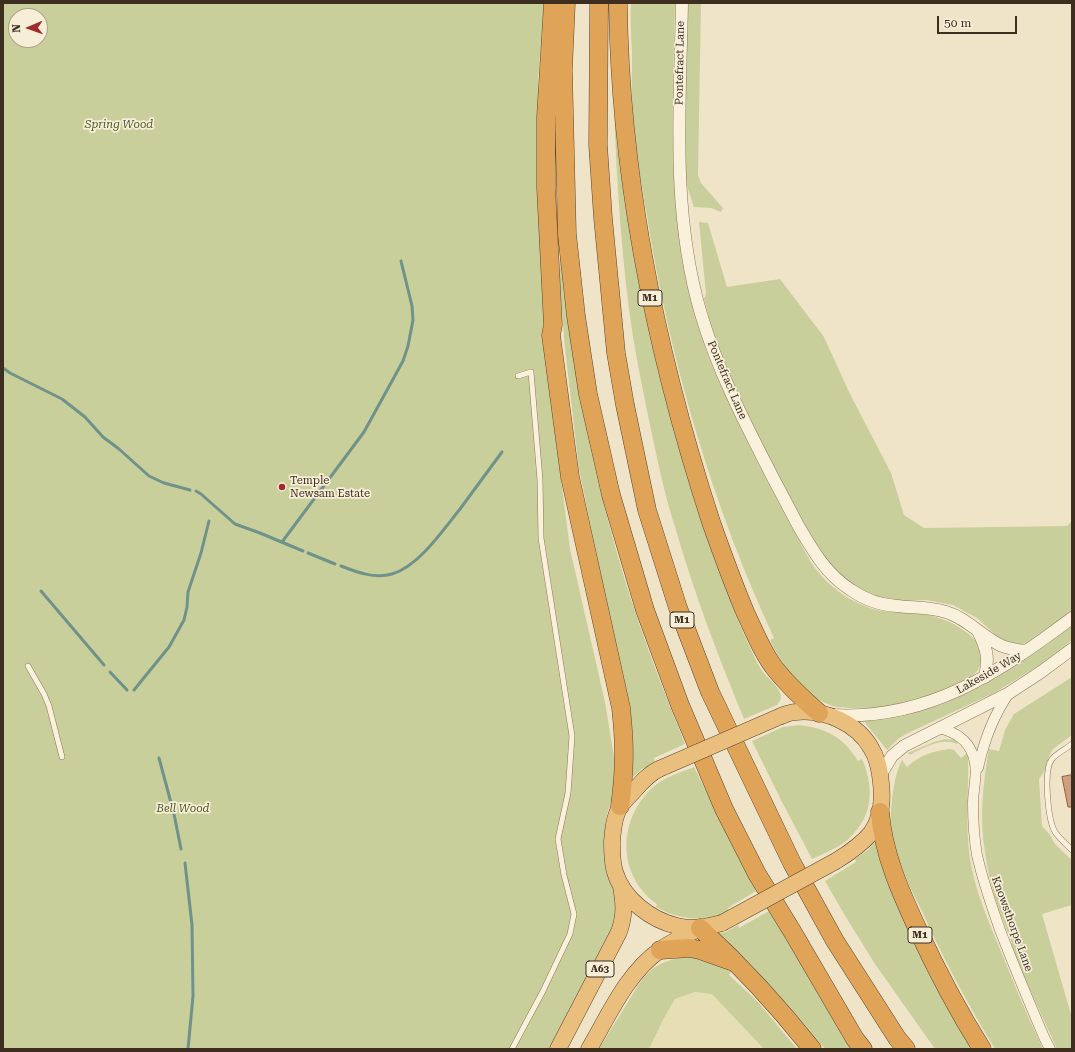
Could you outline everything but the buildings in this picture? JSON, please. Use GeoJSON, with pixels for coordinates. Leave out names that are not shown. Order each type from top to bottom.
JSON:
{"type":"FeatureCollection","features":[{"type":"Feature","properties":{"kind":"highway"},"geometry":{"type":"LineString","coordinates":[[543,3],[534,98],[534,154],[544,321],[551,334]]}},
{"type":"Feature","properties":{"kind":"highway"},"geometry":{"type":"LineString","coordinates":[[553,3],[546,117],[546,188],[553,325],[551,334],[570,477],[621,708],[625,759],[620,806],[612,833],[612,852],[615,872],[620,885],[631,899],[655,918],[678,926],[700,928],[722,923],[836,862],[860,845],[872,831],[880,812],[882,791],[878,762],[872,749],[856,730],[837,719],[822,714],[795,712],[781,716],[659,768],[645,779],[620,806]]}},
{"type":"Feature","properties":{"kind":"highway"},"geometry":{"type":"LineString","coordinates":[[566,3],[563,70],[567,234],[576,316],[588,394],[611,495],[645,610],[680,704],[724,809],[757,874],[855,1039],[863,1049]]}},
{"type":"Feature","properties":{"kind":"highway","name":"M1"},"geometry":{"type":"LineString","coordinates":[[600,3],[598,145],[602,218],[616,353],[625,405],[647,510],[678,608],[710,692],[792,863],[835,941],[897,1038],[906,1049]]}},
{"type":"Feature","properties":{"kind":"highway","name":"M1"},"geometry":{"type":"LineString","coordinates":[[618,3],[623,106],[638,232],[651,302],[687,442],[724,561],[753,630],[776,670],[793,689],[822,714]]}},
{"type":"Feature","properties":{"kind":"highway","name":"M1"},"geometry":{"type":"LineString","coordinates":[[880,812],[888,858],[907,906],[929,954],[970,1031],[982,1049]]}},
{"type":"Feature","properties":{"kind":"highway","name":"A63"},"geometry":{"type":"LineString","coordinates":[[558,1049],[619,932],[623,919],[624,906],[620,885]]}},
{"type":"Feature","properties":{"kind":"highway"},"geometry":{"type":"LineString","coordinates":[[700,928],[737,964],[784,1014],[812,1049]]}},
{"type":"Feature","properties":{"kind":"highway","name":"A63"},"geometry":{"type":"LineString","coordinates":[[589,1049],[625,987],[644,963],[660,950],[700,928]]}},
{"type":"Feature","properties":{"kind":"highway"},"geometry":{"type":"LineString","coordinates":[[660,950],[689,948],[714,955],[737,964]]}},
{"type":"Feature","properties":{"kind":"street","name":"Pontefract Lane"},"geometry":{"type":"LineString","coordinates":[[682,3],[678,166],[686,245],[701,313],[716,357],[732,398],[783,498],[817,558],[826,570],[849,589],[862,597],[876,602],[894,606],[928,608],[946,612],[960,618],[1001,645],[1026,651]]}},
{"type":"Feature","properties":{"kind":"street","name":"Lakeside Way"},"geometry":{"type":"LineString","coordinates":[[822,714],[846,716],[893,712],[921,706],[954,693],[985,677],[1026,651],[1072,618]]}},
{"type":"Feature","properties":{"kind":"street"},"geometry":{"type":"LineString","coordinates":[[978,631],[987,654],[988,665],[985,677]]}},
{"type":"Feature","properties":{"kind":"street"},"geometry":{"type":"LineString","coordinates":[[880,776],[892,756],[904,746],[1009,693],[1072,649]]}},
{"type":"Feature","properties":{"kind":"street","name":"Knowsthorpe Lane"},"geometry":{"type":"LineString","coordinates":[[1009,693],[1001,704],[988,734],[976,778],[973,803],[974,827],[977,853],[984,885],[1008,951],[1050,1049]]}},
{"type":"Feature","properties":{"kind":"street","name":"Knowsthorpe Lane"},"geometry":{"type":"LineString","coordinates":[[940,728],[956,733],[970,747],[975,761],[976,778]]}},
{"type":"Feature","properties":{"kind":"lane"},"geometry":{"type":"LineString","coordinates":[[512,1049],[543,991],[570,934],[574,914],[564,874],[558,839],[568,792],[572,736],[541,538],[540,480],[531,372],[518,376]]}},
{"type":"Feature","properties":{"kind":"lane"},"geometry":{"type":"LineString","coordinates":[[28,666],[49,706],[62,757]]}},
{"type":"Feature","properties":{"kind":"lane"},"geometry":{"type":"LineString","coordinates":[[1072,744],[1052,760],[1047,772],[1050,819],[1055,832],[1072,850]]}},
{"type":"Feature","properties":{"kind":"shaded area"},"geometry":{"type":"Polygon","coordinates":[[[695,992],[712,993],[764,1049],[649,1049],[675,999],[695,992]]]}},
{"type":"Feature","properties":{"kind":"green space","name":"Temple Newsam Estate"},"geometry":{"type":"Polygon","coordinates":[[[3,3],[544,3],[538,81],[538,169],[554,425],[570,549],[605,702],[614,757],[619,757],[616,786],[606,818],[604,844],[604,853],[616,893],[616,922],[551,1049],[3,1049],[3,3]]]}},
{"type":"Feature","properties":{"kind":"green space"},"geometry":{"type":"Polygon","coordinates":[[[631,3],[675,3],[673,160],[679,237],[695,314],[707,352],[757,461],[809,559],[820,574],[832,586],[851,600],[871,608],[883,611],[934,616],[954,624],[974,639],[979,646],[981,653],[980,667],[972,676],[961,682],[924,698],[898,705],[867,708],[836,707],[820,701],[802,687],[780,659],[770,640],[774,638],[731,536],[713,484],[681,378],[668,324],[640,177],[635,138],[632,97],[631,3]]]}},
{"type":"Feature","properties":{"kind":"green space"},"geometry":{"type":"Polygon","coordinates":[[[686,3],[701,3],[698,175],[701,183],[723,208],[721,212],[711,208],[694,207],[687,186],[685,172],[684,125],[686,3]]]}},
{"type":"Feature","properties":{"kind":"green space"},"geometry":{"type":"Polygon","coordinates":[[[613,72],[702,514],[725,586],[746,639],[758,664],[765,675],[777,687],[781,697],[777,705],[744,719],[707,624],[682,552],[656,455],[631,324],[620,220],[616,161],[613,72]]]}},
{"type":"Feature","properties":{"kind":"green space"},"geometry":{"type":"Polygon","coordinates":[[[699,222],[708,223],[727,287],[780,279],[824,337],[849,392],[891,473],[904,515],[924,528],[1067,526],[1072,521],[1071,612],[1027,642],[1023,644],[1015,644],[1001,640],[977,618],[953,605],[926,600],[902,601],[875,597],[847,584],[821,558],[736,396],[713,335],[704,299],[706,294],[699,222]]]}},
{"type":"Feature","properties":{"kind":"green space"},"geometry":{"type":"Polygon","coordinates":[[[560,251],[570,338],[577,381],[605,509],[635,612],[685,744],[654,758],[655,762],[642,769],[633,777],[633,739],[629,710],[579,469],[565,348],[560,289],[560,251]]]}},
{"type":"Feature","properties":{"kind":"green space"},"geometry":{"type":"Polygon","coordinates":[[[1072,625],[1072,640],[1041,664],[996,692],[906,734],[898,739],[887,750],[865,722],[894,718],[922,711],[976,689],[1027,659],[1072,625]]]}},
{"type":"Feature","properties":{"kind":"green space"},"geometry":{"type":"Polygon","coordinates":[[[1072,677],[1072,735],[1053,749],[1049,756],[1046,769],[1039,779],[1042,826],[1050,835],[1055,844],[1072,860],[1072,905],[1042,914],[1072,1018],[1072,1049],[1057,1049],[1009,944],[1012,943],[1003,921],[989,876],[983,839],[982,800],[989,749],[999,751],[1005,730],[1014,714],[1072,677]]]}},
{"type":"Feature","properties":{"kind":"green space"},"geometry":{"type":"Polygon","coordinates":[[[799,725],[818,729],[841,740],[858,761],[862,759],[866,768],[870,788],[868,807],[861,825],[841,845],[812,859],[752,741],[783,727],[799,725]]]}},
{"type":"Feature","properties":{"kind":"green space"},"geometry":{"type":"Polygon","coordinates":[[[945,739],[955,740],[958,742],[957,744],[945,742],[933,744],[910,755],[908,753],[934,742],[945,739]]]}},
{"type":"Feature","properties":{"kind":"green space"},"geometry":{"type":"Polygon","coordinates":[[[950,749],[954,750],[961,758],[967,753],[968,756],[967,821],[970,859],[975,884],[1017,990],[1043,1049],[995,1049],[946,961],[895,851],[892,834],[891,813],[893,789],[902,760],[907,767],[917,759],[927,754],[950,749]]]}},
{"type":"Feature","properties":{"kind":"green space"},"geometry":{"type":"Polygon","coordinates":[[[694,767],[756,891],[728,908],[729,911],[720,915],[701,918],[674,915],[656,907],[657,904],[644,892],[634,879],[626,847],[628,831],[633,815],[641,800],[662,780],[694,767]]]}},
{"type":"Feature","properties":{"kind":"green space"},"geometry":{"type":"Polygon","coordinates":[[[876,840],[976,1049],[935,1049],[875,964],[825,881],[856,862],[855,859],[868,850],[876,840]]]}},
{"type":"Feature","properties":{"kind":"green space"},"geometry":{"type":"Polygon","coordinates":[[[769,911],[817,989],[858,1049],[825,1049],[789,1006],[718,933],[726,932],[738,925],[739,928],[769,911]]]}},
{"type":"Feature","properties":{"kind":"green space"},"geometry":{"type":"Polygon","coordinates":[[[683,957],[699,958],[732,970],[729,975],[758,1002],[797,1049],[764,1049],[712,994],[695,992],[675,999],[649,1049],[599,1049],[642,979],[660,964],[683,957]]]}},
{"type":"Feature","properties":{"kind":"waterway"},"geometry":{"type":"LineString","coordinates":[[282,542],[364,432],[403,361],[408,346],[413,320],[412,306],[401,261]]}},
{"type":"Feature","properties":{"kind":"waterway"},"geometry":{"type":"LineString","coordinates":[[3,368],[62,399],[85,417],[103,437],[149,476],[164,483],[190,490]]}},
{"type":"Feature","properties":{"kind":"waterway"},"geometry":{"type":"LineString","coordinates":[[341,566],[359,572],[379,576],[392,574],[402,570],[412,563],[438,537],[502,452]]}},
{"type":"Feature","properties":{"kind":"waterway"},"geometry":{"type":"LineString","coordinates":[[196,491],[235,524],[303,551]]}},
{"type":"Feature","properties":{"kind":"waterway"},"geometry":{"type":"LineString","coordinates":[[134,690],[169,647],[184,620],[188,592],[201,553],[209,521]]}},
{"type":"Feature","properties":{"kind":"waterway"},"geometry":{"type":"LineString","coordinates":[[308,553],[335,564]]}},
{"type":"Feature","properties":{"kind":"waterway"},"geometry":{"type":"LineString","coordinates":[[41,591],[104,665]]}},
{"type":"Feature","properties":{"kind":"waterway"},"geometry":{"type":"LineString","coordinates":[[110,672],[127,690]]}},
{"type":"Feature","properties":{"kind":"waterway"},"geometry":{"type":"LineString","coordinates":[[159,758],[174,814],[181,849]]}},
{"type":"Feature","properties":{"kind":"waterway"},"geometry":{"type":"LineString","coordinates":[[185,863],[192,925],[193,996],[188,1049]]}},
{"type":"Feature","properties":{"kind":"place","name":"Temple Newsam Estate"},"geometry":{"type":"Point","coordinates":[282,487]}},
{"type":"Feature","properties":{"kind":"park label","name":"Spring Wood"},"geometry":{"type":"Point","coordinates":[119,125]}},
{"type":"Feature","properties":{"kind":"park label","name":"Bell Wood"},"geometry":{"type":"Point","coordinates":[183,809]}}]}
